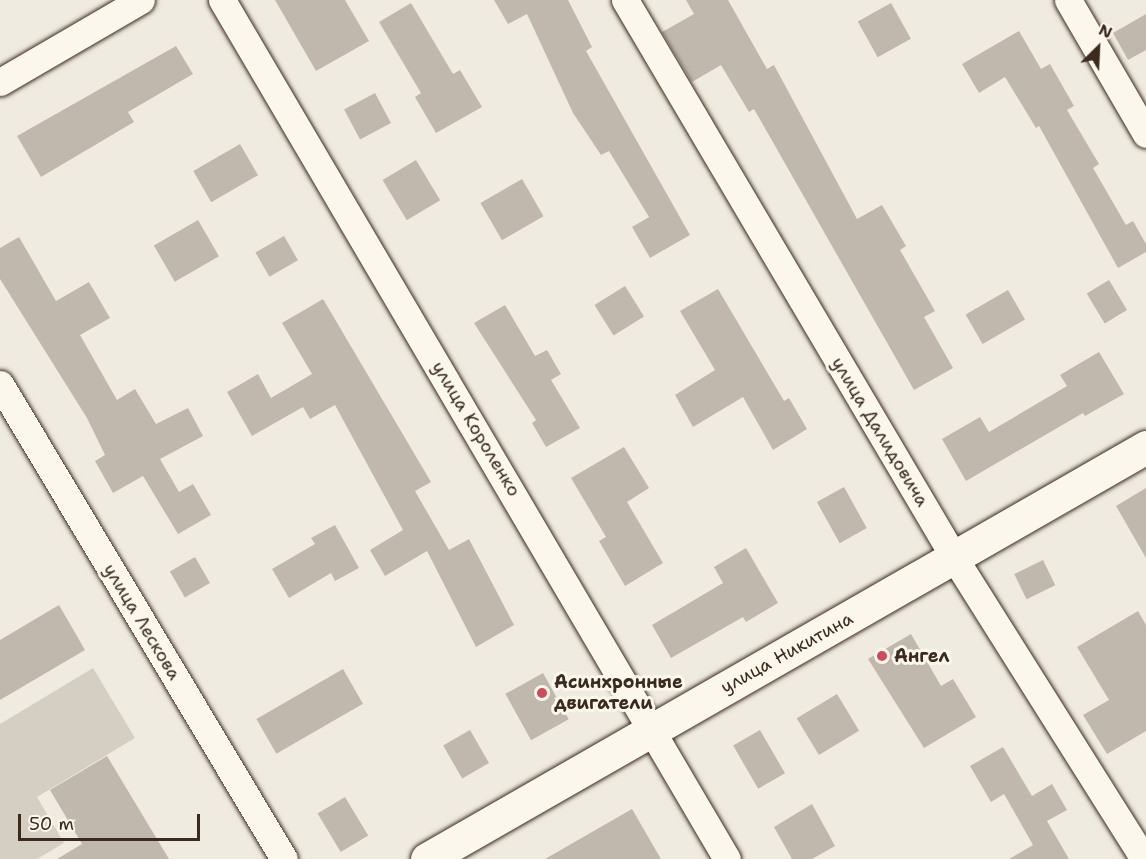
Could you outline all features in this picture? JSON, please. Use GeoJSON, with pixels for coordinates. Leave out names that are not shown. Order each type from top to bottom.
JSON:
{"type":"FeatureCollection","features":[{"type":"Feature","properties":{"kind":"main road","name":"улица Никитина"},"geometry":{"type":"LineString","coordinates":[[427,859],[653,728],[955,559],[1146,447]]}},
{"type":"Feature","properties":{"kind":"street"},"geometry":{"type":"LineString","coordinates":[[0,82],[141,0]]}},
{"type":"Feature","properties":{"kind":"street","name":"улица Короленко"},"geometry":{"type":"LineString","coordinates":[[222,0],[653,728],[728,859]]}},
{"type":"Feature","properties":{"kind":"street","name":"улица Далидовича"},"geometry":{"type":"LineString","coordinates":[[625,0],[955,559],[1144,859]]}},
{"type":"Feature","properties":{"kind":"street"},"geometry":{"type":"LineString","coordinates":[[1068,0],[1146,134]]}},
{"type":"Feature","properties":{"kind":"street","name":"улица Лескова"},"geometry":{"type":"LineString","coordinates":[[0,384],[284,859]]}},
{"type":"Feature","properties":{"kind":"shaded area"},"geometry":{"type":"Polygon","coordinates":[[[93,668],[135,738],[37,797],[64,843],[37,859],[0,859],[0,724],[93,668]]]}},
{"type":"Feature","properties":{"kind":"building"},"geometry":{"type":"Polygon","coordinates":[[[275,0],[345,0],[369,41],[316,71],[275,0]]]}},
{"type":"Feature","properties":{"kind":"building"},"geometry":{"type":"Polygon","coordinates":[[[494,0],[568,0],[592,47],[586,51],[690,235],[650,258],[632,227],[649,217],[609,151],[601,155],[573,113],[527,14],[508,24],[494,0]]]}},
{"type":"Feature","properties":{"kind":"building"},"geometry":{"type":"Polygon","coordinates":[[[686,0],[728,0],[767,69],[774,65],[857,219],[882,205],[906,246],[900,250],[935,311],[924,317],[953,368],[914,390],[754,109],[749,112],[721,65],[692,82],[662,32],[694,14],[686,0]]]}},
{"type":"Feature","properties":{"kind":"building"},"geometry":{"type":"Polygon","coordinates":[[[411,3],[453,74],[460,70],[482,107],[436,133],[415,97],[421,93],[379,22],[411,3]]]}},
{"type":"Feature","properties":{"kind":"building"},"geometry":{"type":"Polygon","coordinates":[[[891,3],[911,39],[878,57],[858,21],[891,3]]]}},
{"type":"Feature","properties":{"kind":"building"},"geometry":{"type":"Polygon","coordinates":[[[1146,14],[1146,50],[1128,60],[1113,33],[1146,14]]]}},
{"type":"Feature","properties":{"kind":"building"},"geometry":{"type":"Polygon","coordinates":[[[1019,31],[1041,69],[1050,64],[1074,106],[1067,110],[1099,164],[1093,168],[1126,225],[1133,221],[1146,244],[1146,252],[1118,268],[1039,126],[1036,128],[1005,77],[979,93],[962,64],[1019,31]]]}},
{"type":"Feature","properties":{"kind":"building"},"geometry":{"type":"Polygon","coordinates":[[[176,46],[193,74],[128,112],[134,122],[41,177],[17,136],[176,46]]]}},
{"type":"Feature","properties":{"kind":"building"},"geometry":{"type":"Polygon","coordinates":[[[375,93],[391,123],[360,139],[344,109],[375,93]]]}},
{"type":"Feature","properties":{"kind":"building"},"geometry":{"type":"Polygon","coordinates":[[[240,144],[258,175],[211,202],[193,171],[240,144]]]}},
{"type":"Feature","properties":{"kind":"building"},"geometry":{"type":"Polygon","coordinates":[[[416,160],[440,200],[407,220],[383,180],[416,160]]]}},
{"type":"Feature","properties":{"kind":"building"},"geometry":{"type":"Polygon","coordinates":[[[522,179],[544,216],[502,240],[480,203],[522,179]]]}},
{"type":"Feature","properties":{"kind":"building"},"geometry":{"type":"Polygon","coordinates":[[[198,220],[219,256],[175,282],[154,246],[198,220]]]}},
{"type":"Feature","properties":{"kind":"building"},"geometry":{"type":"Polygon","coordinates":[[[284,236],[298,260],[269,277],[255,252],[284,236]]]}},
{"type":"Feature","properties":{"kind":"building"},"geometry":{"type":"Polygon","coordinates":[[[19,237],[56,301],[89,282],[110,318],[80,335],[117,400],[135,389],[156,424],[188,408],[203,436],[160,459],[179,492],[193,484],[211,515],[178,534],[143,476],[113,493],[95,461],[105,455],[87,418],[0,279],[0,248],[19,237]]]}},
{"type":"Feature","properties":{"kind":"building"},"geometry":{"type":"Polygon","coordinates":[[[1109,280],[1127,310],[1105,323],[1087,293],[1109,280]]]}},
{"type":"Feature","properties":{"kind":"building"},"geometry":{"type":"Polygon","coordinates":[[[625,286],[644,317],[614,336],[594,305],[625,286]]]}},
{"type":"Feature","properties":{"kind":"building"},"geometry":{"type":"Polygon","coordinates":[[[718,289],[784,401],[789,398],[807,429],[773,450],[743,397],[693,427],[675,395],[715,370],[680,311],[718,289]]]}},
{"type":"Feature","properties":{"kind":"building"},"geometry":{"type":"Polygon","coordinates":[[[1008,290],[1025,319],[983,344],[966,315],[1008,290]]]}},
{"type":"Feature","properties":{"kind":"building"},"geometry":{"type":"Polygon","coordinates":[[[323,299],[431,482],[415,491],[449,550],[469,539],[514,625],[476,647],[427,551],[385,576],[370,550],[403,530],[335,405],[310,419],[303,407],[252,436],[227,392],[258,374],[271,398],[312,374],[282,323],[323,299]]]}},
{"type":"Feature","properties":{"kind":"building"},"geometry":{"type":"Polygon","coordinates":[[[505,305],[535,356],[547,350],[561,374],[551,380],[580,428],[546,447],[532,423],[536,420],[474,323],[505,305]]]}},
{"type":"Feature","properties":{"kind":"building"},"geometry":{"type":"Polygon","coordinates":[[[1099,352],[1124,394],[1085,416],[1083,413],[966,481],[942,439],[980,417],[989,432],[1067,386],[1060,375],[1099,352]]]}},
{"type":"Feature","properties":{"kind":"building"},"geometry":{"type":"Polygon","coordinates":[[[624,447],[649,488],[627,502],[663,563],[625,586],[599,541],[606,537],[571,478],[624,447]]]}},
{"type":"Feature","properties":{"kind":"building"},"geometry":{"type":"Polygon","coordinates":[[[844,487],[867,528],[840,543],[817,502],[844,487]]]}},
{"type":"Feature","properties":{"kind":"building"},"geometry":{"type":"Polygon","coordinates":[[[1146,488],[1146,558],[1116,506],[1146,488]]]}},
{"type":"Feature","properties":{"kind":"building"},"geometry":{"type":"Polygon","coordinates":[[[335,525],[359,568],[335,581],[331,573],[289,598],[272,569],[315,544],[311,538],[335,525]]]}},
{"type":"Feature","properties":{"kind":"building"},"geometry":{"type":"Polygon","coordinates":[[[746,548],[778,603],[746,622],[743,617],[671,658],[652,625],[723,583],[714,567],[746,548]]]}},
{"type":"Feature","properties":{"kind":"building"},"geometry":{"type":"Polygon","coordinates":[[[195,557],[210,583],[185,597],[170,572],[195,557]]]}},
{"type":"Feature","properties":{"kind":"building"},"geometry":{"type":"Polygon","coordinates":[[[1043,560],[1055,585],[1027,599],[1014,574],[1043,560]]]}},
{"type":"Feature","properties":{"kind":"building"},"geometry":{"type":"Polygon","coordinates":[[[59,605],[85,650],[0,700],[0,640],[59,605]]]}},
{"type":"Feature","properties":{"kind":"building"},"geometry":{"type":"Polygon","coordinates":[[[1138,611],[1146,625],[1146,731],[1107,754],[1083,715],[1109,700],[1077,647],[1138,611]]]}},
{"type":"Feature","properties":{"kind":"building"},"geometry":{"type":"Polygon","coordinates":[[[911,634],[941,686],[953,679],[976,717],[924,748],[868,659],[911,634]]]}},
{"type":"Feature","properties":{"kind":"building"},"geometry":{"type":"Polygon","coordinates":[[[343,669],[363,704],[276,754],[256,719],[343,669]]]}},
{"type":"Feature","properties":{"kind":"building"},"geometry":{"type":"Polygon","coordinates":[[[543,673],[569,719],[531,740],[505,694],[543,673]]]}},
{"type":"Feature","properties":{"kind":"building"},"geometry":{"type":"Polygon","coordinates":[[[837,694],[859,731],[819,755],[797,718],[837,694]]]}},
{"type":"Feature","properties":{"kind":"building"},"geometry":{"type":"Polygon","coordinates":[[[470,730],[489,763],[462,778],[443,746],[470,730]]]}},
{"type":"Feature","properties":{"kind":"building"},"geometry":{"type":"Polygon","coordinates":[[[760,730],[785,773],[758,789],[733,746],[760,730]]]}},
{"type":"Feature","properties":{"kind":"building"},"geometry":{"type":"Polygon","coordinates":[[[1003,747],[1032,796],[1052,784],[1067,810],[1047,821],[1069,859],[1009,859],[1033,845],[1004,794],[991,802],[970,766],[1003,747]]]}},
{"type":"Feature","properties":{"kind":"building"},"geometry":{"type":"Polygon","coordinates":[[[107,756],[169,859],[57,859],[82,844],[50,790],[107,756]]]}},
{"type":"Feature","properties":{"kind":"building"},"geometry":{"type":"Polygon","coordinates":[[[345,797],[368,836],[341,852],[318,813],[345,797]]]}},
{"type":"Feature","properties":{"kind":"building"},"geometry":{"type":"Polygon","coordinates":[[[812,804],[835,846],[812,859],[792,859],[774,827],[812,804]]]}},
{"type":"Feature","properties":{"kind":"building"},"geometry":{"type":"Polygon","coordinates":[[[632,809],[661,859],[545,859],[632,809]]]}},
{"type":"Feature","properties":{"kind":"place","name":"Ангел"},"geometry":{"type":"Point","coordinates":[882,656]}},
{"type":"Feature","properties":{"kind":"place","name":"Асинхронные двигатели"},"geometry":{"type":"Point","coordinates":[542,693]}}]}
